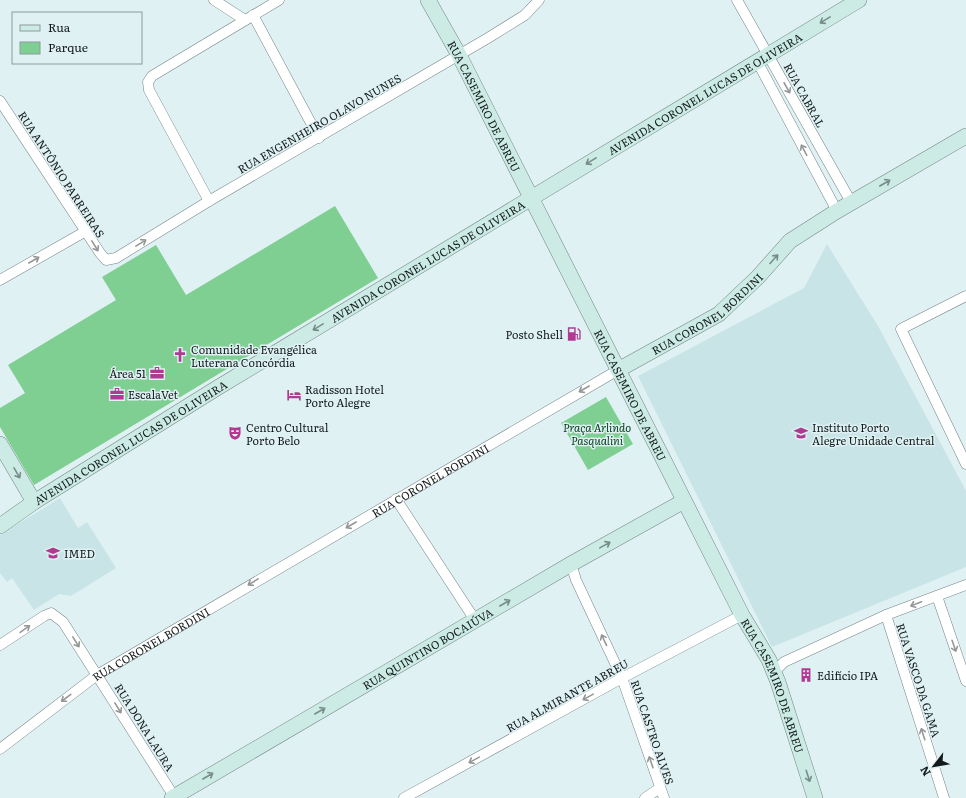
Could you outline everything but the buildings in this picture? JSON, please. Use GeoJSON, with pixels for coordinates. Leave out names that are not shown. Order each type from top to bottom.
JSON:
{"type":"FeatureCollection","features":[{"type":"Feature","properties":{"kind":"street"},"geometry":{"type":"LineString","coordinates":[[214,0],[249,18],[319,138]]}},
{"type":"Feature","properties":{"kind":"street"},"geometry":{"type":"LineString","coordinates":[[209,201],[149,90],[148,82],[152,76],[249,18],[262,5],[279,0]]}},
{"type":"Feature","properties":{"kind":"street","name":"RUA CASEMIRO DE ABREU"},"geometry":{"type":"LineString","coordinates":[[428,0],[459,55],[742,615],[776,665],[815,798]]}},
{"type":"Feature","properties":{"kind":"street","name":"RUA ENGENHEIRO OLAVO NUNES"},"geometry":{"type":"LineString","coordinates":[[106,260],[116,258],[209,201],[459,55],[525,15],[539,0]]}},
{"type":"Feature","properties":{"kind":"street","name":"RUA CABRAL"},"geometry":{"type":"LineString","coordinates":[[737,0],[822,185],[837,211]]}},
{"type":"Feature","properties":{"kind":"street","name":"AVENIDA CORONEL LUCAS DE OLIVEIRA"},"geometry":{"type":"LineString","coordinates":[[0,526],[34,502],[211,391],[531,198],[763,54],[859,0]]}},
{"type":"Feature","properties":{"kind":"street","name":"RUA CABRAL"},"geometry":{"type":"LineString","coordinates":[[763,54],[851,202]]}},
{"type":"Feature","properties":{"kind":"street","name":"RUA ANTÔNIO PARREIRAS"},"geometry":{"type":"LineString","coordinates":[[0,101],[106,260]]}},
{"type":"Feature","properties":{"kind":"street","name":"RUA CORONEL BORDINI"},"geometry":{"type":"LineString","coordinates":[[0,749],[97,675],[618,370],[719,314],[758,276],[790,241],[851,202],[966,136]]}},
{"type":"Feature","properties":{"kind":"street"},"geometry":{"type":"LineString","coordinates":[[822,185],[836,176]]}},
{"type":"Feature","properties":{"kind":"street"},"geometry":{"type":"LineString","coordinates":[[0,280],[86,231]]}},
{"type":"Feature","properties":{"kind":"street"},"geometry":{"type":"LineString","coordinates":[[966,296],[900,329],[966,464]]}},
{"type":"Feature","properties":{"kind":"street"},"geometry":{"type":"LineString","coordinates":[[0,444],[34,502]]}},
{"type":"Feature","properties":{"kind":"street"},"geometry":{"type":"LineString","coordinates":[[396,499],[475,620]]}},
{"type":"Feature","properties":{"kind":"street","name":"RUA QUINTINO BOCAIÚVA"},"geometry":{"type":"LineString","coordinates":[[174,797],[571,564],[684,501]]}},
{"type":"Feature","properties":{"kind":"street","name":"RUA CASTRO ALVES"},"geometry":{"type":"LineString","coordinates":[[571,564],[576,580],[622,678],[664,798]]}},
{"type":"Feature","properties":{"kind":"street"},"geometry":{"type":"LineString","coordinates":[[776,665],[886,615],[966,585]]}},
{"type":"Feature","properties":{"kind":"street"},"geometry":{"type":"LineString","coordinates":[[937,596],[966,680]]}},
{"type":"Feature","properties":{"kind":"street","name":"RUA DONA LAURA"},"geometry":{"type":"LineString","coordinates":[[0,645],[51,613],[63,622],[174,797]]}},
{"type":"Feature","properties":{"kind":"street","name":"RUA ALMIRANTE ABREU"},"geometry":{"type":"LineString","coordinates":[[404,798],[622,678],[742,615]]}},
{"type":"Feature","properties":{"kind":"street","name":"RUA VASCO DA GAMA"},"geometry":{"type":"LineString","coordinates":[[886,615],[944,798]]}},
{"type":"Feature","properties":{"kind":"street"},"geometry":{"type":"LineString","coordinates":[[645,798],[660,788]]}},
{"type":"Feature","properties":{"kind":"shaded area","name":"Instituto Porto Alegre Unidade Central"},"geometry":{"type":"Polygon","coordinates":[[[827,244],[878,326],[966,491],[966,567],[772,647],[638,376],[804,288],[827,244]]]}},
{"type":"Feature","properties":{"kind":"shaded area","name":"IMED"},"geometry":{"type":"Polygon","coordinates":[[[60,498],[78,528],[87,522],[116,568],[71,596],[59,594],[34,610],[12,578],[7,582],[0,573],[0,535],[60,498]]]}},
{"type":"Feature","properties":{"kind":"green space"},"geometry":{"type":"Polygon","coordinates":[[[335,206],[378,278],[34,485],[0,427],[0,408],[25,393],[8,365],[116,300],[102,277],[156,245],[186,295],[335,206]]]}},
{"type":"Feature","properties":{"kind":"green space","name":"Praça Arlindo Pasqualini"},"geometry":{"type":"Polygon","coordinates":[[[606,397],[633,444],[588,470],[561,423],[606,397]]]}},
{"type":"Feature","properties":{"kind":"place","name":"Posto Shell"},"geometry":{"type":"Point","coordinates":[574,334]}},
{"type":"Feature","properties":{"kind":"place","name":"Comunidade Evangélica Luterana Concórdia"},"geometry":{"type":"Point","coordinates":[180,355]}},
{"type":"Feature","properties":{"kind":"place","name":"Área 51"},"geometry":{"type":"Point","coordinates":[157,373]}},
{"type":"Feature","properties":{"kind":"place","name":"EscalaVet"},"geometry":{"type":"Point","coordinates":[117,394]}},
{"type":"Feature","properties":{"kind":"place","name":"Radisson Hotel Porto Alegre"},"geometry":{"type":"Point","coordinates":[294,395]}},
{"type":"Feature","properties":{"kind":"place","name":"Centro Cultural Porto Belo"},"geometry":{"type":"Point","coordinates":[235,433]}},
{"type":"Feature","properties":{"kind":"place","name":"Instituto Porto Alegre Unidade Central"},"geometry":{"type":"Point","coordinates":[801,433]}},
{"type":"Feature","properties":{"kind":"place","name":"IMED"},"geometry":{"type":"Point","coordinates":[53,553]}},
{"type":"Feature","properties":{"kind":"place","name":"Edifício IPA"},"geometry":{"type":"Point","coordinates":[806,675]}}]}
